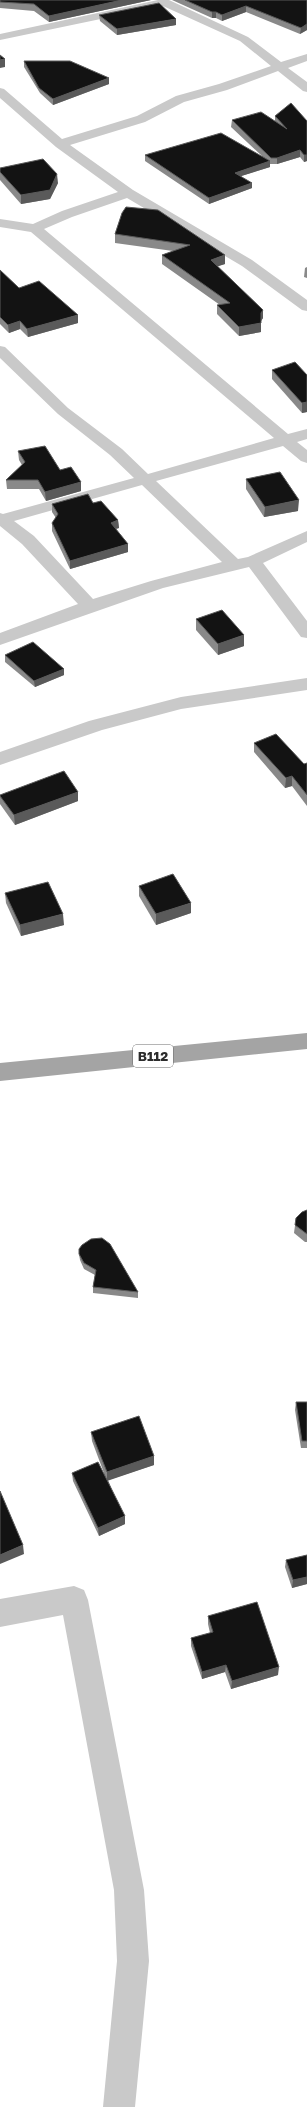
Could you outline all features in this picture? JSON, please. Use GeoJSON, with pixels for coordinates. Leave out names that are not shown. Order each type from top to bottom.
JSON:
{"type":"FeatureCollection","features":[{"type":"Feature","properties":{"kind":"main road","name":"B112"},"geometry":{"type":"LineString","coordinates":[[0,1072],[307,1041]]}},
{"type":"Feature","properties":{"kind":"street"},"geometry":{"type":"LineString","coordinates":[[0,37],[163,1],[244,39],[307,88]]}},
{"type":"Feature","properties":{"kind":"street"},"geometry":{"type":"LineString","coordinates":[[60,144],[141,119],[180,99],[223,87],[307,57]]}},
{"type":"Feature","properties":{"kind":"street"},"geometry":{"type":"LineString","coordinates":[[0,92],[60,144],[128,193],[247,263],[307,307]]}},
{"type":"Feature","properties":{"kind":"street"},"geometry":{"type":"LineString","coordinates":[[0,224],[35,228],[67,214],[128,193]]}},
{"type":"Feature","properties":{"kind":"street"},"geometry":{"type":"LineString","coordinates":[[35,228],[307,458]]}},
{"type":"Feature","properties":{"kind":"street"},"geometry":{"type":"LineString","coordinates":[[0,350],[63,411],[116,452],[234,564]]}},
{"type":"Feature","properties":{"kind":"street"},"geometry":{"type":"LineString","coordinates":[[1,519],[307,434]]}},
{"type":"Feature","properties":{"kind":"street"},"geometry":{"type":"LineString","coordinates":[[1,519],[28,540],[89,606]]}},
{"type":"Feature","properties":{"kind":"street"},"geometry":{"type":"LineString","coordinates":[[0,639],[89,606],[180,577],[253,561],[307,536]]}},
{"type":"Feature","properties":{"kind":"street"},"geometry":{"type":"LineString","coordinates":[[253,561],[307,632]]}},
{"type":"Feature","properties":{"kind":"street"},"geometry":{"type":"LineString","coordinates":[[0,759],[96,725],[181,703],[307,684]]}},
{"type":"Feature","properties":{"kind":"street"},"geometry":{"type":"LineString","coordinates":[[0,1614],[74,1600],[129,1890],[133,1961],[119,2107]]}},
{"type":"Feature","properties":{"kind":"building"},"geometry":{"type":"Polygon","coordinates":[[[0,0],[122,0],[49,16],[34,4],[0,2],[0,0]]]}},
{"type":"Feature","properties":{"kind":"building"},"geometry":{"type":"Polygon","coordinates":[[[185,0],[307,0],[307,24],[301,28],[246,6],[222,15],[185,0]]]}},
{"type":"Feature","properties":{"kind":"building"},"geometry":{"type":"Polygon","coordinates":[[[159,3],[176,19],[117,29],[99,15],[159,3]]]}},
{"type":"Feature","properties":{"kind":"building"},"geometry":{"type":"Polygon","coordinates":[[[0,55],[5,59],[0,60],[0,55]]]}},
{"type":"Feature","properties":{"kind":"building"},"geometry":{"type":"Polygon","coordinates":[[[24,61],[70,61],[109,78],[53,99],[39,88],[24,61]]]}},
{"type":"Feature","properties":{"kind":"building"},"geometry":{"type":"Polygon","coordinates":[[[291,103],[307,121],[307,155],[304,155],[300,150],[277,158],[271,158],[232,120],[261,112],[287,129],[275,116],[291,103]]]}},
{"type":"Feature","properties":{"kind":"building"},"geometry":{"type":"Polygon","coordinates":[[[221,133],[270,161],[235,173],[252,183],[209,198],[145,155],[221,133]]]}},
{"type":"Feature","properties":{"kind":"building"},"geometry":{"type":"Polygon","coordinates":[[[43,159],[57,174],[50,190],[21,195],[0,172],[0,168],[43,159]]]}},
{"type":"Feature","properties":{"kind":"building"},"geometry":{"type":"Polygon","coordinates":[[[126,207],[158,210],[225,255],[211,260],[263,310],[261,313],[261,323],[239,327],[217,305],[230,303],[162,255],[190,245],[115,234],[122,213],[126,207]]]}},
{"type":"Feature","properties":{"kind":"building"},"geometry":{"type":"Polygon","coordinates":[[[0,270],[19,288],[39,281],[78,315],[27,329],[20,321],[8,325],[0,317],[0,270]]]}},
{"type":"Feature","properties":{"kind":"building"},"geometry":{"type":"Polygon","coordinates":[[[295,362],[307,375],[307,402],[302,403],[272,370],[295,362]]]}},
{"type":"Feature","properties":{"kind":"building"},"geometry":{"type":"Polygon","coordinates":[[[45,446],[60,470],[71,467],[81,482],[45,492],[38,480],[6,480],[25,462],[18,451],[45,446]]]}},
{"type":"Feature","properties":{"kind":"building"},"geometry":{"type":"Polygon","coordinates":[[[280,472],[299,500],[265,507],[246,479],[280,472]]]}},
{"type":"Feature","properties":{"kind":"building"},"geometry":{"type":"Polygon","coordinates":[[[88,494],[93,503],[101,501],[118,520],[111,523],[128,544],[70,561],[52,523],[58,514],[52,504],[88,494]]]}},
{"type":"Feature","properties":{"kind":"building"},"geometry":{"type":"Polygon","coordinates":[[[222,610],[244,635],[218,644],[196,619],[222,610]]]}},
{"type":"Feature","properties":{"kind":"building"},"geometry":{"type":"Polygon","coordinates":[[[33,642],[64,669],[34,681],[5,655],[33,642]]]}},
{"type":"Feature","properties":{"kind":"building"},"geometry":{"type":"Polygon","coordinates":[[[276,734],[304,764],[307,763],[307,795],[292,776],[286,778],[254,743],[276,734]]]}},
{"type":"Feature","properties":{"kind":"building"},"geometry":{"type":"Polygon","coordinates":[[[64,771],[78,792],[14,815],[0,796],[0,795],[64,771]]]}},
{"type":"Feature","properties":{"kind":"building"},"geometry":{"type":"Polygon","coordinates":[[[173,874],[191,903],[156,914],[139,886],[173,874]]]}},
{"type":"Feature","properties":{"kind":"building"},"geometry":{"type":"Polygon","coordinates":[[[48,882],[63,914],[20,925],[5,893],[48,882]]]}},
{"type":"Feature","properties":{"kind":"building"},"geometry":{"type":"Polygon","coordinates":[[[307,1210],[307,1234],[295,1225],[296,1218],[302,1212],[307,1210]]]}},
{"type":"Feature","properties":{"kind":"building"},"geometry":{"type":"Polygon","coordinates":[[[102,1238],[110,1244],[138,1292],[93,1287],[96,1270],[84,1263],[79,1254],[79,1249],[91,1239],[102,1238]]]}},
{"type":"Feature","properties":{"kind":"building"},"geometry":{"type":"Polygon","coordinates":[[[296,1402],[307,1402],[307,1441],[302,1441],[296,1402]]]}},
{"type":"Feature","properties":{"kind":"building"},"geometry":{"type":"Polygon","coordinates":[[[139,1416],[154,1456],[107,1472],[91,1432],[139,1416]]]}},
{"type":"Feature","properties":{"kind":"building"},"geometry":{"type":"Polygon","coordinates":[[[98,1462],[125,1516],[98,1528],[72,1473],[98,1462]]]}},
{"type":"Feature","properties":{"kind":"building"},"geometry":{"type":"Polygon","coordinates":[[[0,1491],[23,1545],[0,1555],[0,1491]]]}},
{"type":"Feature","properties":{"kind":"building"},"geometry":{"type":"Polygon","coordinates":[[[307,1555],[307,1577],[293,1580],[286,1560],[307,1555]]]}},
{"type":"Feature","properties":{"kind":"building"},"geometry":{"type":"Polygon","coordinates":[[[257,1602],[279,1667],[232,1681],[226,1665],[202,1672],[191,1638],[213,1632],[208,1616],[257,1602]]]}}]}
